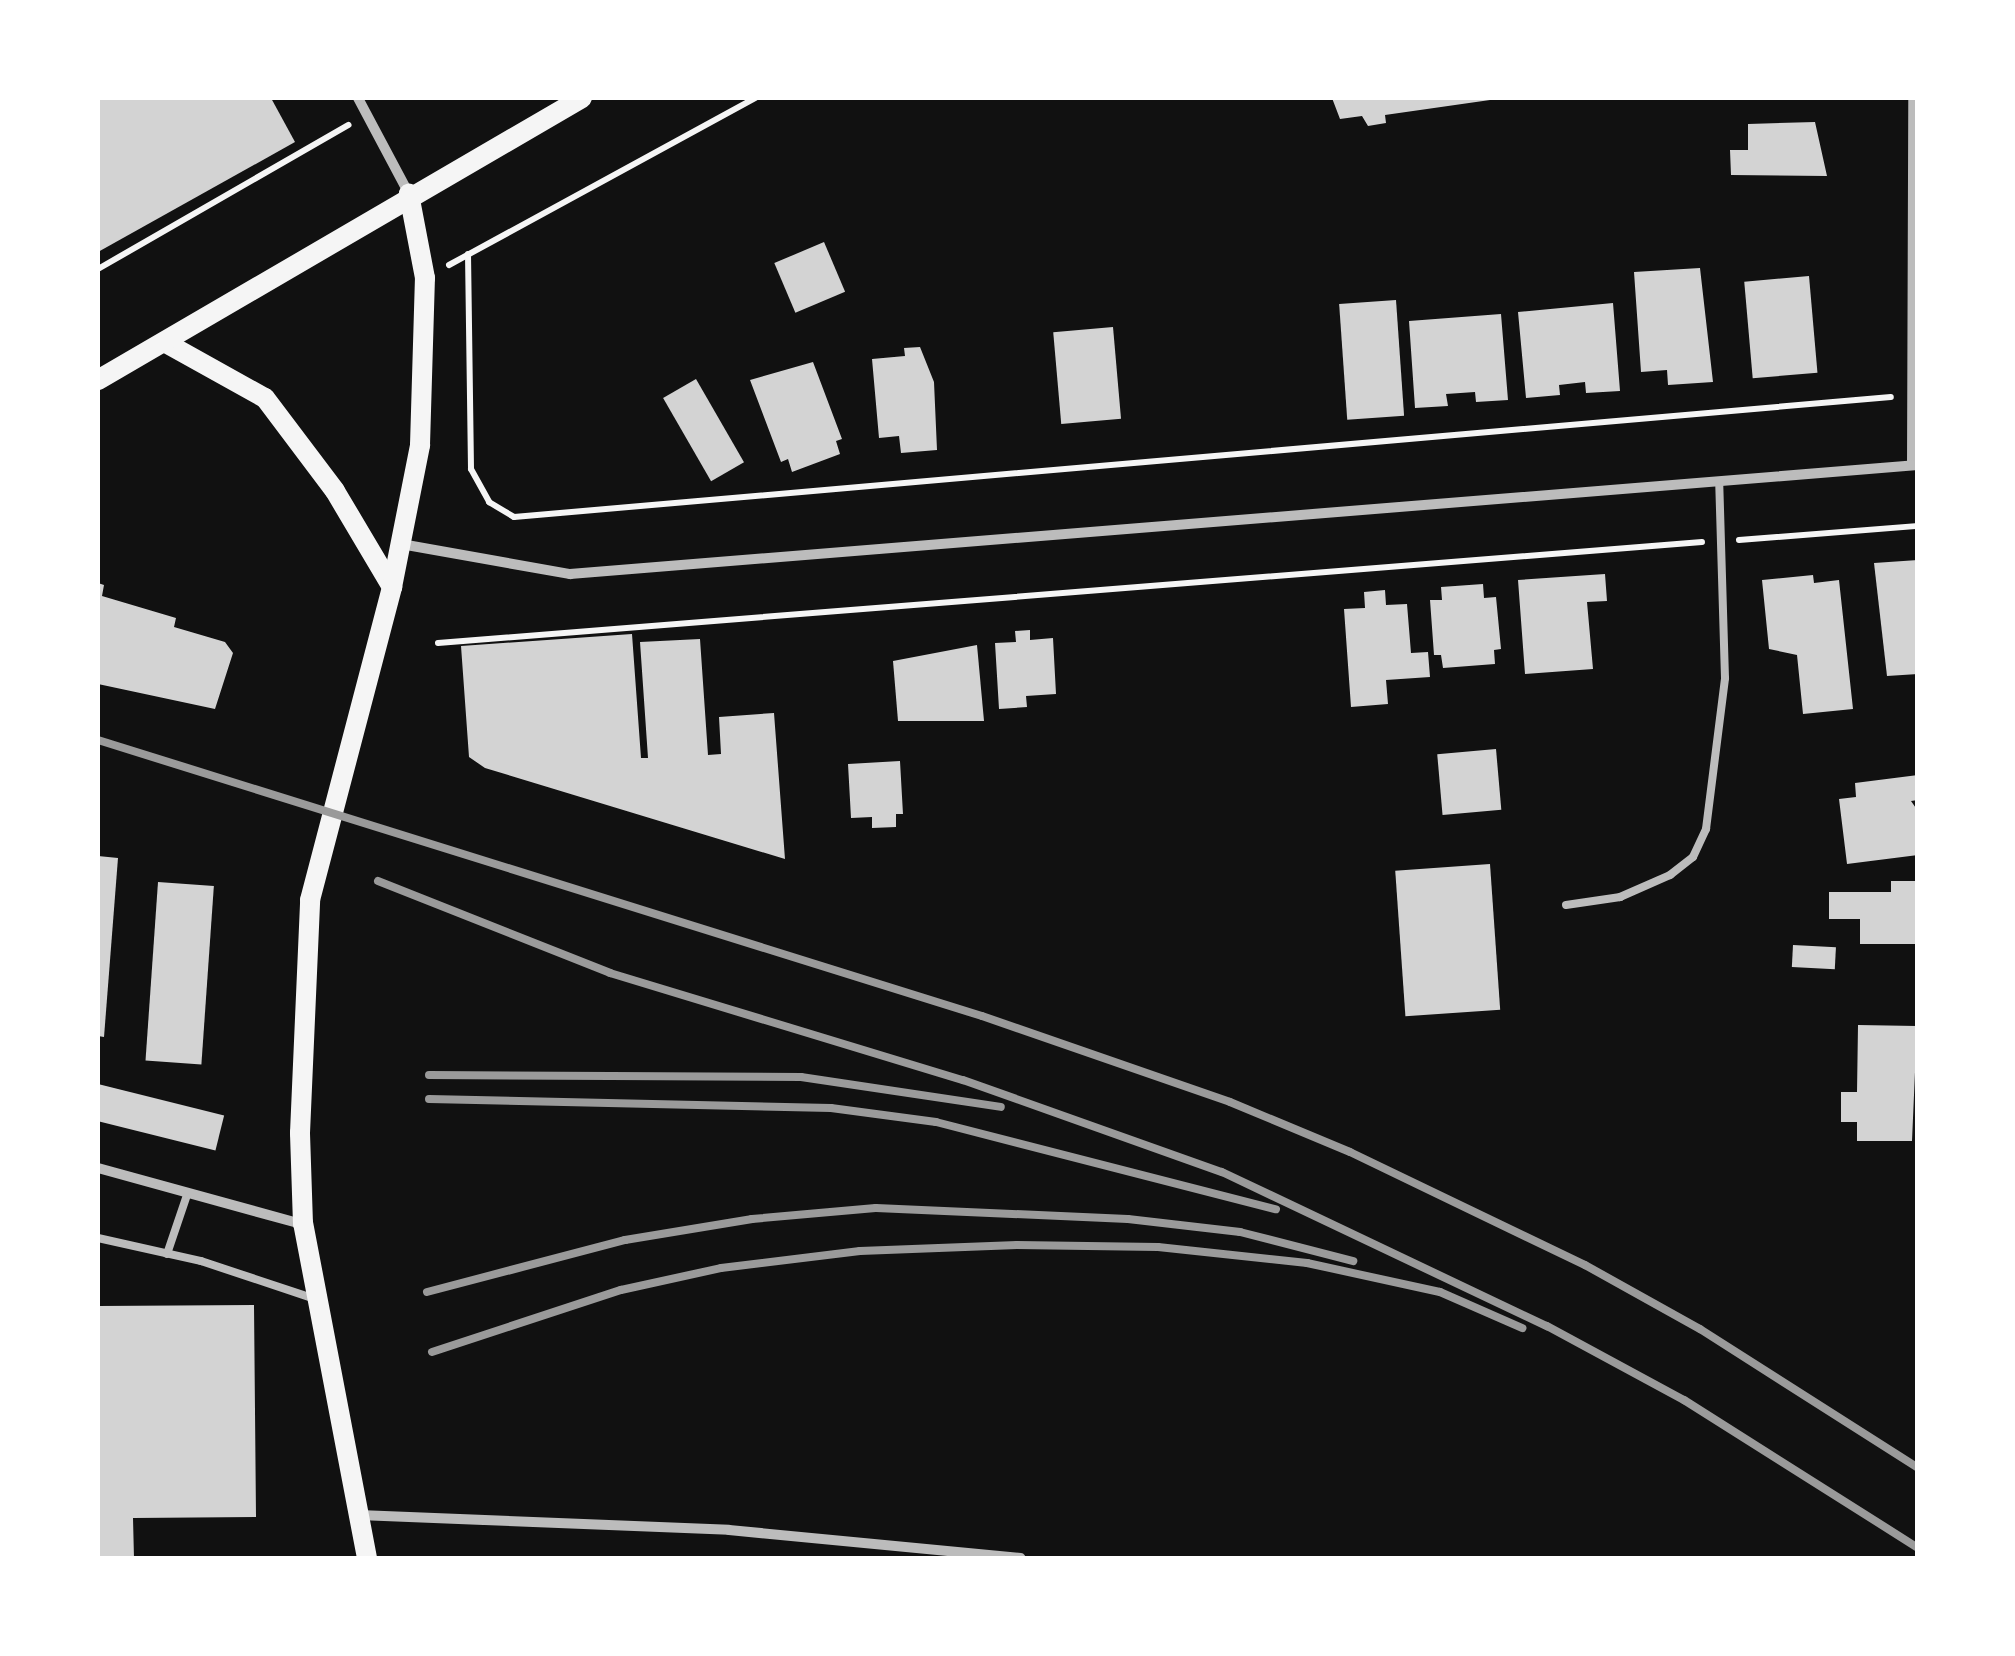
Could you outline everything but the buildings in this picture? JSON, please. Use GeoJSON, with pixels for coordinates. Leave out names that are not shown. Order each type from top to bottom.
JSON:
{"type":"FeatureCollection","features":[{"type":"Feature","properties":{"kind":"main road"},"geometry":{"type":"LineString","coordinates":[[98,380],[166,343],[408,194],[582,98]]}},
{"type":"Feature","properties":{"kind":"main road"},"geometry":{"type":"LineString","coordinates":[[367,1558],[302,1224],[310,900],[392,587],[420,445],[425,278],[408,194]]}},
{"type":"Feature","properties":{"kind":"main road"},"geometry":{"type":"LineString","coordinates":[[166,343],[265,398],[335,490],[392,587]]}},
{"type":"Feature","properties":{"kind":"street"},"geometry":{"type":"LineString","coordinates":[[358,98],[408,194]]}},
{"type":"Feature","properties":{"kind":"street"},"geometry":{"type":"LineString","coordinates":[[401,544],[570,574],[1915,465],[1913,98]]}},
{"type":"Feature","properties":{"kind":"street"},"geometry":{"type":"LineString","coordinates":[[98,1168],[302,1224]]}},
{"type":"Feature","properties":{"kind":"street"},"geometry":{"type":"LineString","coordinates":[[359,1515],[729,1530],[1021,1558]]}},
{"type":"Feature","properties":{"kind":"lane"},"geometry":{"type":"LineString","coordinates":[[1566,904],[1620,897],[1670,874],[1693,857],[1706,829],[1725,678],[1719,481]]}},
{"type":"Feature","properties":{"kind":"lane"},"geometry":{"type":"LineString","coordinates":[[167,1254],[188,1192]]}},
{"type":"Feature","properties":{"kind":"lane"},"geometry":{"type":"LineString","coordinates":[[98,1238],[167,1254],[317,1299]]}},
{"type":"Feature","properties":{"kind":"path"},"geometry":{"type":"LineString","coordinates":[[425,278],[755,98]]}},
{"type":"Feature","properties":{"kind":"path"},"geometry":{"type":"LineString","coordinates":[[98,269],[367,114]]}},
{"type":"Feature","properties":{"kind":"path"},"geometry":{"type":"LineString","coordinates":[[468,254],[472,469],[489,502],[514,516],[1912,396]]}},
{"type":"Feature","properties":{"kind":"path"},"geometry":{"type":"LineString","coordinates":[[438,642],[1918,526]]}},
{"type":"Feature","properties":{"kind":"railway"},"geometry":{"type":"LineString","coordinates":[[98,740],[982,1016],[1230,1102],[1350,1152],[1585,1265],[1700,1329],[1918,1468]]}},
{"type":"Feature","properties":{"kind":"railway"},"geometry":{"type":"LineString","coordinates":[[378,881],[610,973],[963,1080],[1222,1172],[1547,1326],[1684,1400],[1918,1548]]}},
{"type":"Feature","properties":{"kind":"railway"},"geometry":{"type":"LineString","coordinates":[[429,1075],[801,1077],[1001,1107]]}},
{"type":"Feature","properties":{"kind":"railway"},"geometry":{"type":"LineString","coordinates":[[429,1099],[831,1108],[936,1122],[1276,1209]]}},
{"type":"Feature","properties":{"kind":"railway"},"geometry":{"type":"LineString","coordinates":[[427,1292],[625,1240],[752,1219],[876,1208],[1128,1219],[1240,1232],[1353,1261]]}},
{"type":"Feature","properties":{"kind":"railway"},"geometry":{"type":"LineString","coordinates":[[432,1352],[621,1290],[721,1268],[860,1251],[1017,1245],[1158,1247],[1307,1263],[1440,1292],[1522,1328]]}}]}
